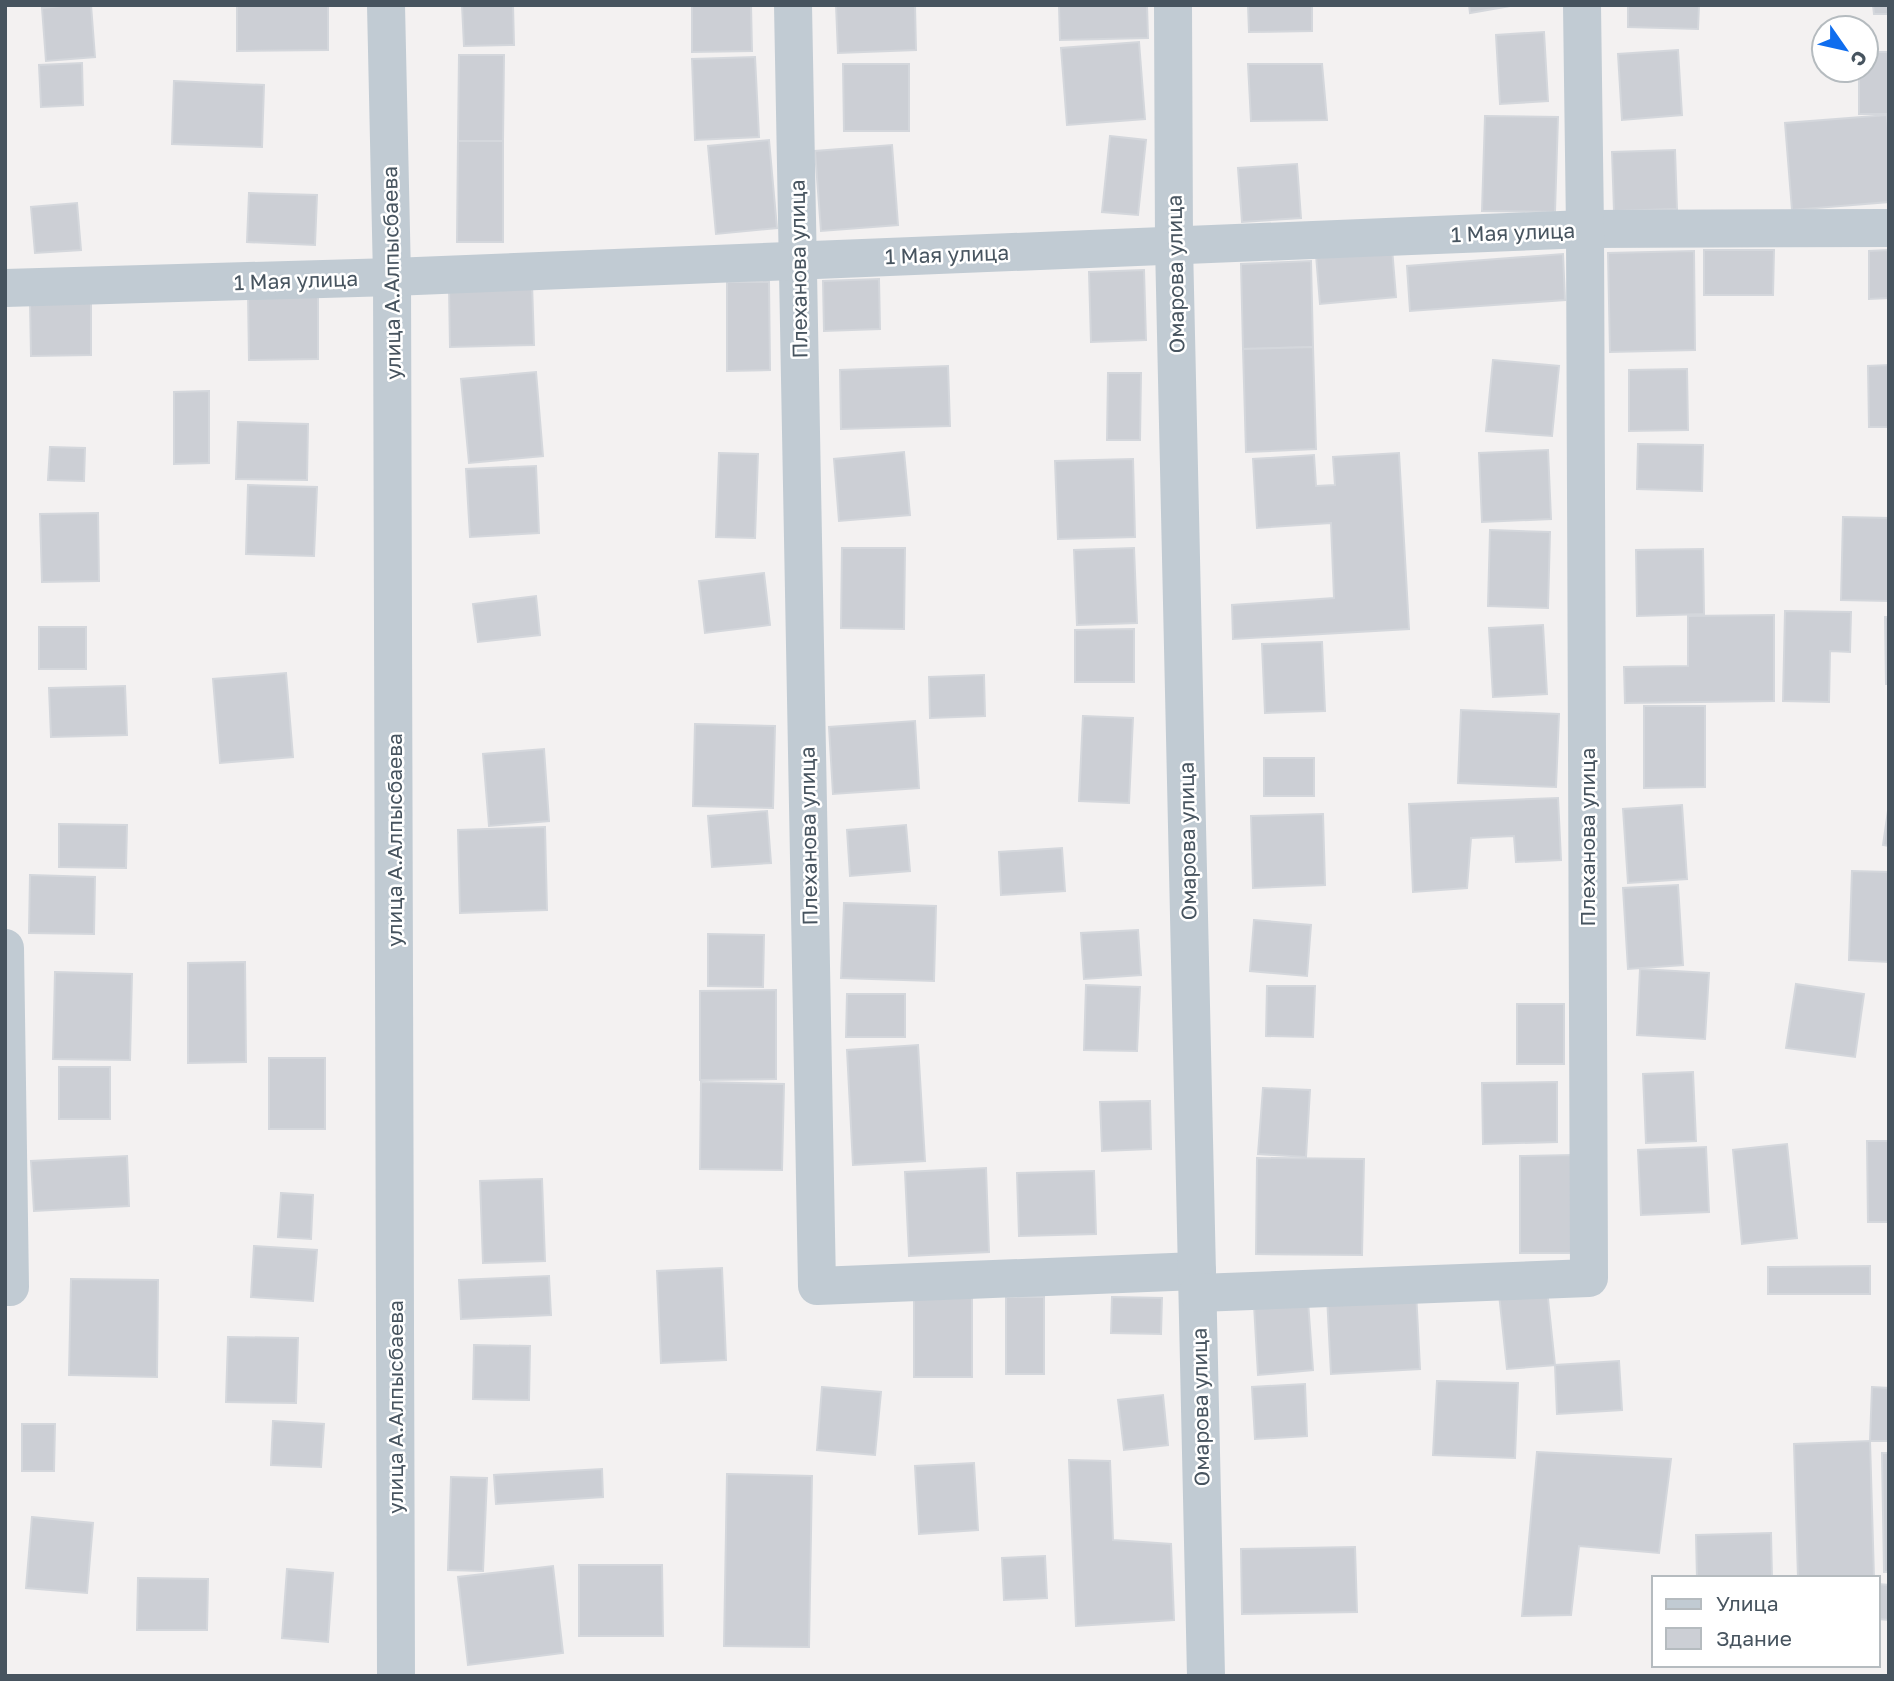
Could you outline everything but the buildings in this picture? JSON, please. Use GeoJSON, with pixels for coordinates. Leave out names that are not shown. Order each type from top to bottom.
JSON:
{"type":"FeatureCollection","features":[{"type":"Feature","properties":{"kind":"street","name":"улица А.Алпысбаева"},"geometry":{"type":"LineString","coordinates":[[386,5],[392,277],[396,1676]]}},
{"type":"Feature","properties":{"kind":"street","name":"Плеханова улица"},"geometry":{"type":"LineString","coordinates":[[793,5],[817,1286],[1588,1278],[1581,5]]}},
{"type":"Feature","properties":{"kind":"street","name":"Омарова улица"},"geometry":{"type":"LineString","coordinates":[[1173,5],[1174,245],[1206,1676]]}},
{"type":"Feature","properties":{"kind":"street","name":"1 Мая улица"},"geometry":{"type":"LineString","coordinates":[[5,288],[392,277],[1584,229],[1889,228]]}},
{"type":"Feature","properties":{"kind":"street"},"geometry":{"type":"LineString","coordinates":[[5,948],[10,1287],[5,1287]]}}]}
